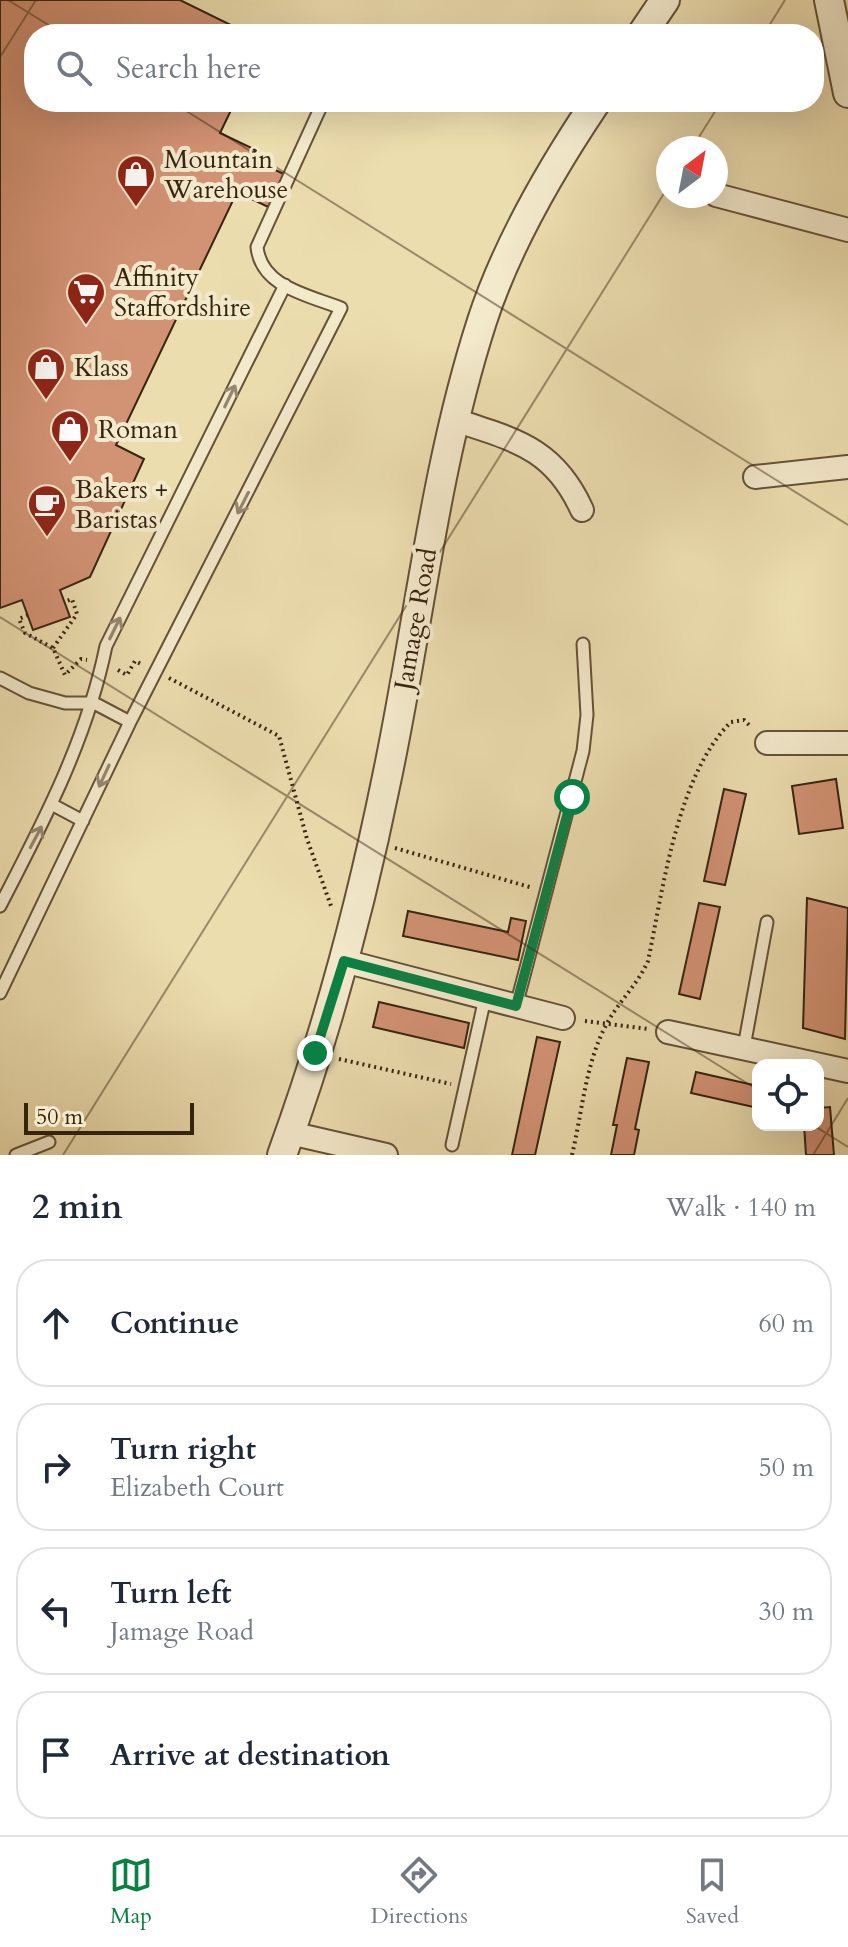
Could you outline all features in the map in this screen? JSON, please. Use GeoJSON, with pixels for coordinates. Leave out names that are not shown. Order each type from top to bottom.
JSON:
{"type":"FeatureCollection","features":[{"type":"Feature","properties":{"kind":"street"},"geometry":{"type":"LineString","coordinates":[[649,24],[665,0]]}},
{"type":"Feature","properties":{"kind":"street"},"geometry":{"type":"LineString","coordinates":[[829,0],[848,93]]}},
{"type":"Feature","properties":{"kind":"street","name":"Jamage Road"},"geometry":{"type":"LineString","coordinates":[[286,1144],[347,950],[388,776],[440,479],[483,319],[523,225],[590,112]]}},
{"type":"Feature","properties":{"kind":"street"},"geometry":{"type":"LineString","coordinates":[[728,198],[848,230]]}},
{"type":"Feature","properties":{"kind":"street"},"geometry":{"type":"LineString","coordinates":[[455,420],[534,449],[555,465],[572,487],[582,510]]}},
{"type":"Feature","properties":{"kind":"street"},"geometry":{"type":"LineString","coordinates":[[755,477],[848,467]]}},
{"type":"Feature","properties":{"kind":"street"},"geometry":{"type":"LineString","coordinates":[[767,743],[848,743]]}},
{"type":"Feature","properties":{"kind":"street"},"geometry":{"type":"LineString","coordinates":[[347,950],[485,998],[563,1018]]}},
{"type":"Feature","properties":{"kind":"street"},"geometry":{"type":"LineString","coordinates":[[668,1032],[848,1071]]}},
{"type":"Feature","properties":{"kind":"street"},"geometry":{"type":"LineString","coordinates":[[286,1144],[386,1155]]}},
{"type":"Feature","properties":{"kind":"lane"},"geometry":{"type":"LineString","coordinates":[[0,993],[130,722],[341,308],[268,276],[259,264],[257,247],[318,112]]}},
{"type":"Feature","properties":{"kind":"lane"},"geometry":{"type":"LineString","coordinates":[[0,906],[53,805],[94,703],[106,646],[285,285]]}},
{"type":"Feature","properties":{"kind":"lane"},"geometry":{"type":"LineString","coordinates":[[516,1006],[583,751],[587,715],[583,644]]}},
{"type":"Feature","properties":{"kind":"lane"},"geometry":{"type":"LineString","coordinates":[[0,678],[29,693],[65,703],[94,703],[130,722]]}},
{"type":"Feature","properties":{"kind":"lane"},"geometry":{"type":"LineString","coordinates":[[53,805],[83,821]]}},
{"type":"Feature","properties":{"kind":"lane"},"geometry":{"type":"LineString","coordinates":[[744,1047],[767,922]]}},
{"type":"Feature","properties":{"kind":"lane"},"geometry":{"type":"LineString","coordinates":[[452,1145],[485,998]]}},
{"type":"Feature","properties":{"kind":"lane"},"geometry":{"type":"LineString","coordinates":[[16,1155],[49,1142]]}},
{"type":"Feature","properties":{"kind":"path"},"geometry":{"type":"LineString","coordinates":[[53,648],[77,614],[72,599],[64,602]]}},
{"type":"Feature","properties":{"kind":"path"},"geometry":{"type":"LineString","coordinates":[[28,615],[19,619],[25,633],[53,648],[65,675],[81,659],[103,662],[127,675],[135,661],[279,736],[325,896],[347,950]]}},
{"type":"Feature","properties":{"kind":"path"},"geometry":{"type":"LineString","coordinates":[[572,1155],[587,1078],[606,1024],[640,980],[648,961],[682,813],[699,769],[731,722],[744,720],[767,743]]}},
{"type":"Feature","properties":{"kind":"path"},"geometry":{"type":"LineString","coordinates":[[372,841],[546,892]]}},
{"type":"Feature","properties":{"kind":"path"},"geometry":{"type":"LineString","coordinates":[[563,1018],[668,1032]]}},
{"type":"Feature","properties":{"kind":"path"},"geometry":{"type":"LineString","coordinates":[[315,1053],[465,1087]]}},
{"type":"Feature","properties":{"kind":"building","name":"Affinity Staffordshire"},"geometry":{"type":"Polygon","coordinates":[[[0,0],[180,0],[229,24],[24,24],[24,112],[230,112],[220,133],[256,150],[252,159],[284,174],[268,207],[237,192],[116,445],[144,459],[90,577],[60,590],[70,617],[33,630],[22,600],[0,608],[0,0]]]}},
{"type":"Feature","properties":{"kind":"building"},"geometry":{"type":"Polygon","coordinates":[[[836,779],[843,828],[799,834],[792,786],[836,779]]]}},
{"type":"Feature","properties":{"kind":"building"},"geometry":{"type":"Polygon","coordinates":[[[724,789],[746,794],[725,885],[704,881],[724,789]]]}},
{"type":"Feature","properties":{"kind":"building"},"geometry":{"type":"Polygon","coordinates":[[[807,898],[848,908],[845,1039],[803,1028],[807,898]]]}},
{"type":"Feature","properties":{"kind":"building"},"geometry":{"type":"Polygon","coordinates":[[[699,903],[720,907],[700,999],[679,994],[699,903]]]}},
{"type":"Feature","properties":{"kind":"building"},"geometry":{"type":"Polygon","coordinates":[[[408,911],[508,932],[511,918],[526,921],[518,960],[403,936],[408,911]]]}},
{"type":"Feature","properties":{"kind":"building"},"geometry":{"type":"Polygon","coordinates":[[[379,1002],[469,1023],[464,1048],[373,1027],[379,1002]]]}},
{"type":"Feature","properties":{"kind":"building"},"geometry":{"type":"Polygon","coordinates":[[[537,1037],[560,1042],[535,1155],[512,1155],[537,1037]]]}},
{"type":"Feature","properties":{"kind":"building"},"geometry":{"type":"Polygon","coordinates":[[[627,1058],[649,1062],[635,1129],[639,1130],[634,1155],[611,1155],[617,1125],[613,1125],[627,1058]]]}},
{"type":"Feature","properties":{"kind":"building"},"geometry":{"type":"Polygon","coordinates":[[[696,1072],[752,1085],[752,1107],[691,1093],[696,1072]]]}},
{"type":"Feature","properties":{"kind":"building"},"geometry":{"type":"Polygon","coordinates":[[[830,1107],[834,1155],[806,1155],[804,1131],[824,1131],[824,1108],[830,1107]]]}},
{"type":"Feature","properties":{"kind":"place","name":"Mountain Warehouse"},"geometry":{"type":"Point","coordinates":[136,208]}},
{"type":"Feature","properties":{"kind":"place","name":"Affinity Staffordshire"},"geometry":{"type":"Point","coordinates":[86,326]}},
{"type":"Feature","properties":{"kind":"place","name":"Klass"},"geometry":{"type":"Point","coordinates":[46,401]}},
{"type":"Feature","properties":{"kind":"place","name":"Roman"},"geometry":{"type":"Point","coordinates":[70,463]}},
{"type":"Feature","properties":{"kind":"place","name":"Bakers + Baristas"},"geometry":{"type":"Point","coordinates":[47,538]}},
{"type":"Feature","properties":{"kind":"route"},"geometry":{"type":"LineString","coordinates":[[315,1053],[344,961],[516,1006],[572,797]]}}]}
